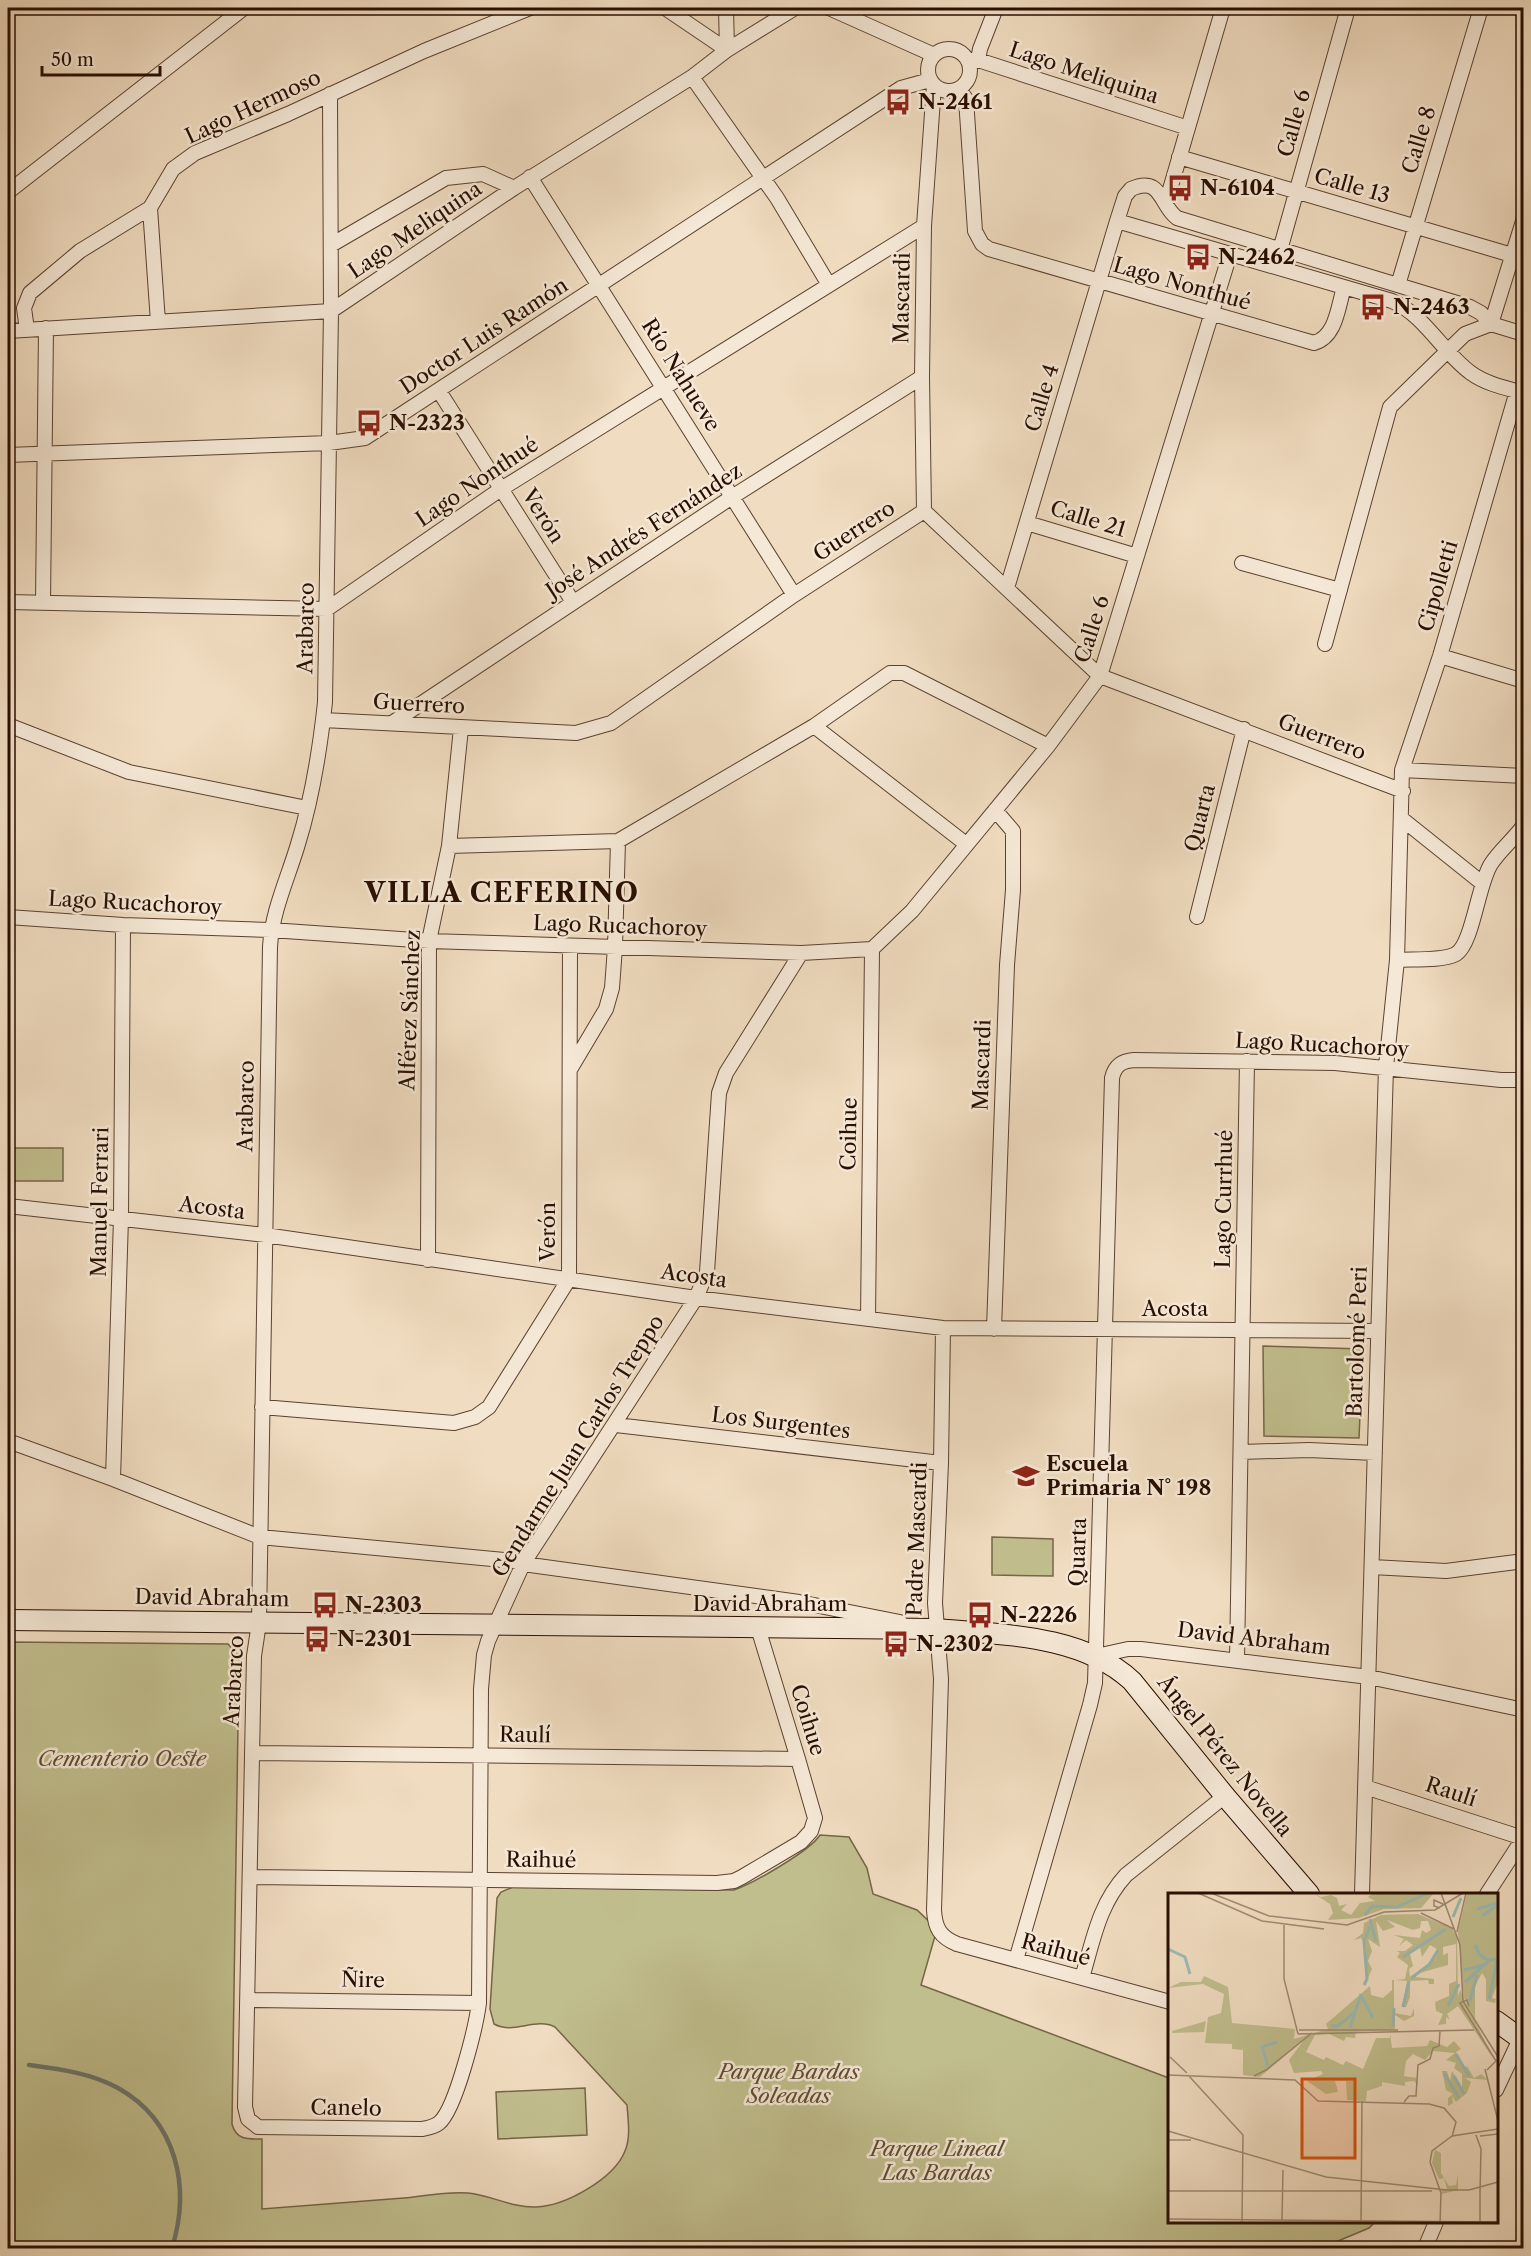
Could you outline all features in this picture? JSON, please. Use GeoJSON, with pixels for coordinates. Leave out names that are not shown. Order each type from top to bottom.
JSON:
{"type":"FeatureCollection","features":[{"type":"Feature","properties":{"kind":"main road","name":"David Abraham"},"geometry":{"type":"LineString","coordinates":[[8,1620],[936,1629],[1053,1643],[1096,1656]]}},
{"type":"Feature","properties":{"kind":"main road","name":"Ángel Pérez Novella"},"geometry":{"type":"LineString","coordinates":[[1096,1656],[1119,1669],[1143,1692],[1225,1796],[1308,1893]]}},
{"type":"Feature","properties":{"kind":"main road"},"geometry":{"type":"LineString","coordinates":[[1498,2022],[1522,2040]]}},
{"type":"Feature","properties":{"kind":"street"},"geometry":{"type":"LineString","coordinates":[[8,192],[244,8]]}},
{"type":"Feature","properties":{"kind":"street","name":"Lago Hermoso"},"geometry":{"type":"LineString","coordinates":[[27,330],[24,308],[30,292],[80,251],[150,208],[173,169],[195,153],[424,51],[530,8]]}},
{"type":"Feature","properties":{"kind":"street"},"geometry":{"type":"LineString","coordinates":[[665,8],[728,50]]}},
{"type":"Feature","properties":{"kind":"street"},"geometry":{"type":"LineString","coordinates":[[726,8],[728,50]]}},
{"type":"Feature","properties":{"kind":"street","name":"Lago Meliquina"},"geometry":{"type":"LineString","coordinates":[[331,312],[530,177],[692,77],[728,50],[795,8]]}},
{"type":"Feature","properties":{"kind":"street"},"geometry":{"type":"LineString","coordinates":[[829,8],[934,55]]}},
{"type":"Feature","properties":{"kind":"street"},"geometry":{"type":"LineString","coordinates":[[973,60],[952,49],[939,51],[934,55],[928,67],[932,83],[946,91],[959,89],[969,79],[973,60],[980,49],[996,8]]}},
{"type":"Feature","properties":{"kind":"street"},"geometry":{"type":"LineString","coordinates":[[1166,203],[1223,8]]}},
{"type":"Feature","properties":{"kind":"street","name":"Calle 6"},"geometry":{"type":"LineString","coordinates":[[1281,250],[1348,8]]}},
{"type":"Feature","properties":{"kind":"street","name":"Calle 8"},"geometry":{"type":"LineString","coordinates":[[1398,285],[1481,8]]}},
{"type":"Feature","properties":{"kind":"street","name":"Lago Meliquina"},"geometry":{"type":"LineString","coordinates":[[973,60],[1188,128]]}},
{"type":"Feature","properties":{"kind":"street"},"geometry":{"type":"LineString","coordinates":[[692,77],[777,198],[829,285]]}},
{"type":"Feature","properties":{"kind":"street","name":"Doctor Luis Ramón"},"geometry":{"type":"LineString","coordinates":[[8,454],[328,443],[357,441],[365,438],[901,88],[932,83]]}},
{"type":"Feature","properties":{"kind":"street","name":"Mascardi"},"geometry":{"type":"LineString","coordinates":[[924,511],[922,376],[924,226],[932,83]]}},
{"type":"Feature","properties":{"kind":"street","name":"Lago Nonthué"},"geometry":{"type":"LineString","coordinates":[[959,89],[966,99],[975,231],[982,244],[996,252],[1314,343],[1321,341],[1330,333],[1344,287]]}},
{"type":"Feature","properties":{"kind":"street","name":"Arabarco"},"geometry":{"type":"LineString","coordinates":[[252,2124],[245,2107],[254,1656],[259,1623],[271,930],[299,842],[307,808],[323,720],[326,685],[331,312],[330,94]]}},
{"type":"Feature","properties":{"kind":"street","name":"Calle 13"},"geometry":{"type":"LineString","coordinates":[[1179,157],[1518,259]]}},
{"type":"Feature","properties":{"kind":"street"},"geometry":{"type":"LineString","coordinates":[[331,245],[446,178],[483,174],[514,188]]}},
{"type":"Feature","properties":{"kind":"street","name":"Río Nahueve"},"geometry":{"type":"LineString","coordinates":[[530,177],[794,596]]}},
{"type":"Feature","properties":{"kind":"street"},"geometry":{"type":"LineString","coordinates":[[1520,392],[1480,379],[1462,365],[1421,321],[1401,305],[1117,221],[1125,196],[1131,189],[1146,186],[1157,190],[1170,212],[1177,218],[1470,307],[1482,313],[1491,324],[1524,334]]}},
{"type":"Feature","properties":{"kind":"street"},"geometry":{"type":"LineString","coordinates":[[150,208],[158,322]]}},
{"type":"Feature","properties":{"kind":"street"},"geometry":{"type":"LineString","coordinates":[[1491,324],[1507,272],[1518,259],[1524,218]]}},
{"type":"Feature","properties":{"kind":"street","name":"Calle 4"},"geometry":{"type":"LineString","coordinates":[[1008,588],[1117,221]]}},
{"type":"Feature","properties":{"kind":"street","name":"Lago Nonthué"},"geometry":{"type":"LineString","coordinates":[[327,609],[501,489],[924,226]]}},
{"type":"Feature","properties":{"kind":"street","name":"Calle 6"},"geometry":{"type":"LineString","coordinates":[[872,949],[912,910],[1048,746],[1100,676],[1230,254]]}},
{"type":"Feature","properties":{"kind":"street"},"geometry":{"type":"LineString","coordinates":[[8,331],[331,312]]}},
{"type":"Feature","properties":{"kind":"street"},"geometry":{"type":"LineString","coordinates":[[1325,644],[1390,407],[1465,334],[1491,324]]}},
{"type":"Feature","properties":{"kind":"street"},"geometry":{"type":"LineString","coordinates":[[43,602],[46,328]]}},
{"type":"Feature","properties":{"kind":"street","name":"José Andrés Fernández"},"geometry":{"type":"LineString","coordinates":[[392,723],[732,497],[922,376]]}},
{"type":"Feature","properties":{"kind":"street","name":"Verón"},"geometry":{"type":"LineString","coordinates":[[439,390],[573,602]]}},
{"type":"Feature","properties":{"kind":"street","name":"Cipolletti"},"geometry":{"type":"LineString","coordinates":[[1403,791],[1402,770],[1440,656],[1520,392]]}},
{"type":"Feature","properties":{"kind":"street","name":"Guerrero"},"geometry":{"type":"LineString","coordinates":[[323,720],[576,734],[611,723],[794,596],[924,511],[1100,676],[1403,791]]}},
{"type":"Feature","properties":{"kind":"street","name":"Calle 21"},"geometry":{"type":"LineString","coordinates":[[1027,523],[1137,556]]}},
{"type":"Feature","properties":{"kind":"street"},"geometry":{"type":"LineString","coordinates":[[1242,563],[1340,590]]}},
{"type":"Feature","properties":{"kind":"street"},"geometry":{"type":"LineString","coordinates":[[8,602],[327,609]]}},
{"type":"Feature","properties":{"kind":"street"},"geometry":{"type":"LineString","coordinates":[[1440,656],[1524,681]]}},
{"type":"Feature","properties":{"kind":"street"},"geometry":{"type":"LineString","coordinates":[[449,846],[618,841],[814,726],[890,673],[904,673],[1048,746]]}},
{"type":"Feature","properties":{"kind":"street"},"geometry":{"type":"LineString","coordinates":[[8,725],[129,772],[307,808]]}},
{"type":"Feature","properties":{"kind":"street"},"geometry":{"type":"LineString","coordinates":[[814,726],[966,844]]}},
{"type":"Feature","properties":{"kind":"street","name":"Alférez Sánchez"},"geometry":{"type":"LineString","coordinates":[[428,1260],[429,941],[449,846],[461,728]]}},
{"type":"Feature","properties":{"kind":"street","name":"Quarta"},"geometry":{"type":"LineString","coordinates":[[1197,917],[1244,729]]}},
{"type":"Feature","properties":{"kind":"street"},"geometry":{"type":"LineString","coordinates":[[1402,770],[1524,776]]}},
{"type":"Feature","properties":{"kind":"street","name":"Bartolomé Peri"},"geometry":{"type":"LineString","coordinates":[[1362,1893],[1386,1067],[1396,960],[1403,791]]}},
{"type":"Feature","properties":{"kind":"street","name":"Mascardi"},"geometry":{"type":"LineString","coordinates":[[994,1329],[1007,964],[1013,890],[1013,831],[995,810]]}},
{"type":"Feature","properties":{"kind":"street"},"geometry":{"type":"LineString","coordinates":[[1402,819],[1482,883]]}},
{"type":"Feature","properties":{"kind":"street"},"geometry":{"type":"LineString","coordinates":[[1396,960],[1446,957],[1457,953],[1466,942],[1482,883],[1491,864],[1524,825]]}},
{"type":"Feature","properties":{"kind":"street"},"geometry":{"type":"LineString","coordinates":[[569,1070],[606,1009],[612,988],[618,841]]}},
{"type":"Feature","properties":{"kind":"street","name":"Lago Rucachoroy"},"geometry":{"type":"LineString","coordinates":[[8,917],[123,925],[271,930],[429,941],[801,953],[872,949]]}},
{"type":"Feature","properties":{"kind":"street","name":"Manuel Ferrari"},"geometry":{"type":"LineString","coordinates":[[113,1479],[121,1218],[123,925]]}},
{"type":"Feature","properties":{"kind":"street","name":"Verón"},"geometry":{"type":"LineString","coordinates":[[262,1407],[454,1423],[476,1417],[489,1407],[569,1279],[570,946]]}},
{"type":"Feature","properties":{"kind":"street","name":"Coihue"},"geometry":{"type":"LineString","coordinates":[[868,1319],[872,949]]}},
{"type":"Feature","properties":{"kind":"street","name":"Gendarme Juan Carlos Treppo"},"geometry":{"type":"LineString","coordinates":[[439,2123],[451,2105],[473,2035],[479,2003],[484,1655],[494,1626],[523,1564],[616,1425],[696,1298],[707,1272],[719,1093],[726,1073],[801,953]]}},
{"type":"Feature","properties":{"kind":"street","name":"Lago Rucachoroy"},"geometry":{"type":"LineString","coordinates":[[1119,1064],[1134,1060],[1335,1063],[1501,1080],[1524,1080]]}},
{"type":"Feature","properties":{"kind":"street","name":"Lago Currhué"},"geometry":{"type":"LineString","coordinates":[[1237,1660],[1247,1061]]}},
{"type":"Feature","properties":{"kind":"street","name":"Quarta"},"geometry":{"type":"LineString","coordinates":[[1016,1960],[1095,1683],[1112,1078],[1119,1064]]}},
{"type":"Feature","properties":{"kind":"street","name":"Acosta"},"geometry":{"type":"LineString","coordinates":[[8,1206],[265,1235],[696,1298],[943,1328],[1378,1331]]}},
{"type":"Feature","properties":{"kind":"street","name":"Padre Mascardi"},"geometry":{"type":"LineString","coordinates":[[937,1929],[934,1910],[941,1680],[935,1603],[941,1463],[943,1328]]}},
{"type":"Feature","properties":{"kind":"street","name":"Los Surgentes"},"geometry":{"type":"LineString","coordinates":[[616,1425],[941,1463]]}},
{"type":"Feature","properties":{"kind":"street"},"geometry":{"type":"LineString","coordinates":[[8,1441],[113,1479],[260,1537],[514,1561],[799,1602],[936,1629]]}},
{"type":"Feature","properties":{"kind":"street"},"geometry":{"type":"LineString","coordinates":[[1241,1452],[1309,1450],[1375,1453]]}},
{"type":"Feature","properties":{"kind":"street"},"geometry":{"type":"LineString","coordinates":[[1372,1567],[1446,1572],[1524,1561]]}},
{"type":"Feature","properties":{"kind":"street","name":"Coihue"},"geometry":{"type":"LineString","coordinates":[[758,1628],[813,1810],[813,1826]]}},
{"type":"Feature","properties":{"kind":"street","name":"David Abraham"},"geometry":{"type":"LineString","coordinates":[[1096,1656],[1122,1650],[1141,1649],[1237,1660],[1369,1677],[1524,1710]]}},
{"type":"Feature","properties":{"kind":"street","name":"Raulí"},"geometry":{"type":"LineString","coordinates":[[252,1753],[798,1759]]}},
{"type":"Feature","properties":{"kind":"street","name":"Raulí"},"geometry":{"type":"LineString","coordinates":[[1365,1787],[1523,1837]]}},
{"type":"Feature","properties":{"kind":"street"},"geometry":{"type":"LineString","coordinates":[[1082,1978],[1103,1910],[1116,1886],[1126,1875],[1225,1796]]}},
{"type":"Feature","properties":{"kind":"street","name":"Raihué"},"geometry":{"type":"LineString","coordinates":[[250,1877],[726,1883],[742,1877],[801,1842],[813,1826]]}},
{"type":"Feature","properties":{"kind":"street"},"geometry":{"type":"LineString","coordinates":[[1488,1893],[1523,1837]]}},
{"type":"Feature","properties":{"kind":"street","name":"Raihué"},"geometry":{"type":"LineString","coordinates":[[937,1929],[942,1936],[957,1944],[1168,2001]]}},
{"type":"Feature","properties":{"kind":"street","name":"Ñire"},"geometry":{"type":"LineString","coordinates":[[247,2000],[479,2003]]}},
{"type":"Feature","properties":{"kind":"street"},"geometry":{"type":"LineString","coordinates":[[1498,2088],[1522,2040]]}},
{"type":"Feature","properties":{"kind":"street","name":"Canelo"},"geometry":{"type":"LineString","coordinates":[[252,2124],[265,2128],[414,2129],[431,2127],[439,2123]]}},
{"type":"Feature","properties":{"kind":"street"},"geometry":{"type":"LineString","coordinates":[[1425,2248],[1436,2223]]}},
{"type":"Feature","properties":{"kind":"green space"},"geometry":{"type":"Polygon","coordinates":[[[8,1148],[63,1148],[63,1181],[8,1181],[8,1148]]]}},
{"type":"Feature","properties":{"kind":"green space"},"geometry":{"type":"Polygon","coordinates":[[[1263,1346],[1363,1349],[1359,1438],[1264,1436],[1263,1346]]]}},
{"type":"Feature","properties":{"kind":"green space"},"geometry":{"type":"Polygon","coordinates":[[[992,1537],[1053,1539],[1053,1576],[992,1575],[992,1537]]]}},
{"type":"Feature","properties":{"kind":"green space","name":"Parque Bardas Soleadas"},"geometry":{"type":"Polygon","coordinates":[[[8,1642],[228,1644],[239,1656],[232,2124],[240,2136],[262,2139],[262,2209],[444,2193],[477,2194],[518,2206],[536,2207],[561,2202],[600,2181],[619,2161],[627,2146],[629,2134],[627,2105],[555,2027],[540,2024],[509,2028],[494,2024],[490,2009],[497,1898],[501,1892],[513,1887],[734,1890],[793,1858],[820,1835],[849,1837],[867,1868],[873,1894],[917,1910],[937,1929],[921,1985],[1168,2078],[1168,2223],[1374,2223],[1369,2228],[1326,2246],[1328,2248],[8,2248],[8,1642]]]}},
{"type":"Feature","properties":{"kind":"green space"},"geometry":{"type":"Polygon","coordinates":[[[585,2088],[587,2135],[498,2139],[496,2092],[585,2088]]]}},
{"type":"Feature","properties":{"kind":"waterway"},"geometry":{"type":"LineString","coordinates":[[29,2065],[75,2072],[108,2083],[138,2102],[154,2118],[166,2137],[179,2179],[178,2225],[172,2248]]}},
{"type":"Feature","properties":{"kind":"place","name":"N-2461"},"geometry":{"type":"Point","coordinates":[898,102]}},
{"type":"Feature","properties":{"kind":"place","name":"N-6104"},"geometry":{"type":"Point","coordinates":[1180,188]}},
{"type":"Feature","properties":{"kind":"place","name":"N-2462"},"geometry":{"type":"Point","coordinates":[1198,257]}},
{"type":"Feature","properties":{"kind":"place","name":"N-2463"},"geometry":{"type":"Point","coordinates":[1373,307]}},
{"type":"Feature","properties":{"kind":"place","name":"N-2323"},"geometry":{"type":"Point","coordinates":[369,423]}},
{"type":"Feature","properties":{"kind":"place","name":"Escuela Primaria N° 198"},"geometry":{"type":"Point","coordinates":[1026,1476]}},
{"type":"Feature","properties":{"kind":"place","name":"N-2303"},"geometry":{"type":"Point","coordinates":[325,1605]}},
{"type":"Feature","properties":{"kind":"place","name":"N-2226"},"geometry":{"type":"Point","coordinates":[980,1615]}},
{"type":"Feature","properties":{"kind":"place","name":"N-2301"},"geometry":{"type":"Point","coordinates":[317,1639]}},
{"type":"Feature","properties":{"kind":"place","name":"N-2302"},"geometry":{"type":"Point","coordinates":[896,1644]}},
{"type":"Feature","properties":{"kind":"district","name":"VILLA CEFERINO"},"geometry":{"type":"Point","coordinates":[502,893]}},
{"type":"Feature","properties":{"kind":"park label","name":"Cementerio Oeste"},"geometry":{"type":"Point","coordinates":[122,1759]}},
{"type":"Feature","properties":{"kind":"park label","name":"Parque Lineal Las Bardas"},"geometry":{"type":"Point","coordinates":[937,2161]}}]}
